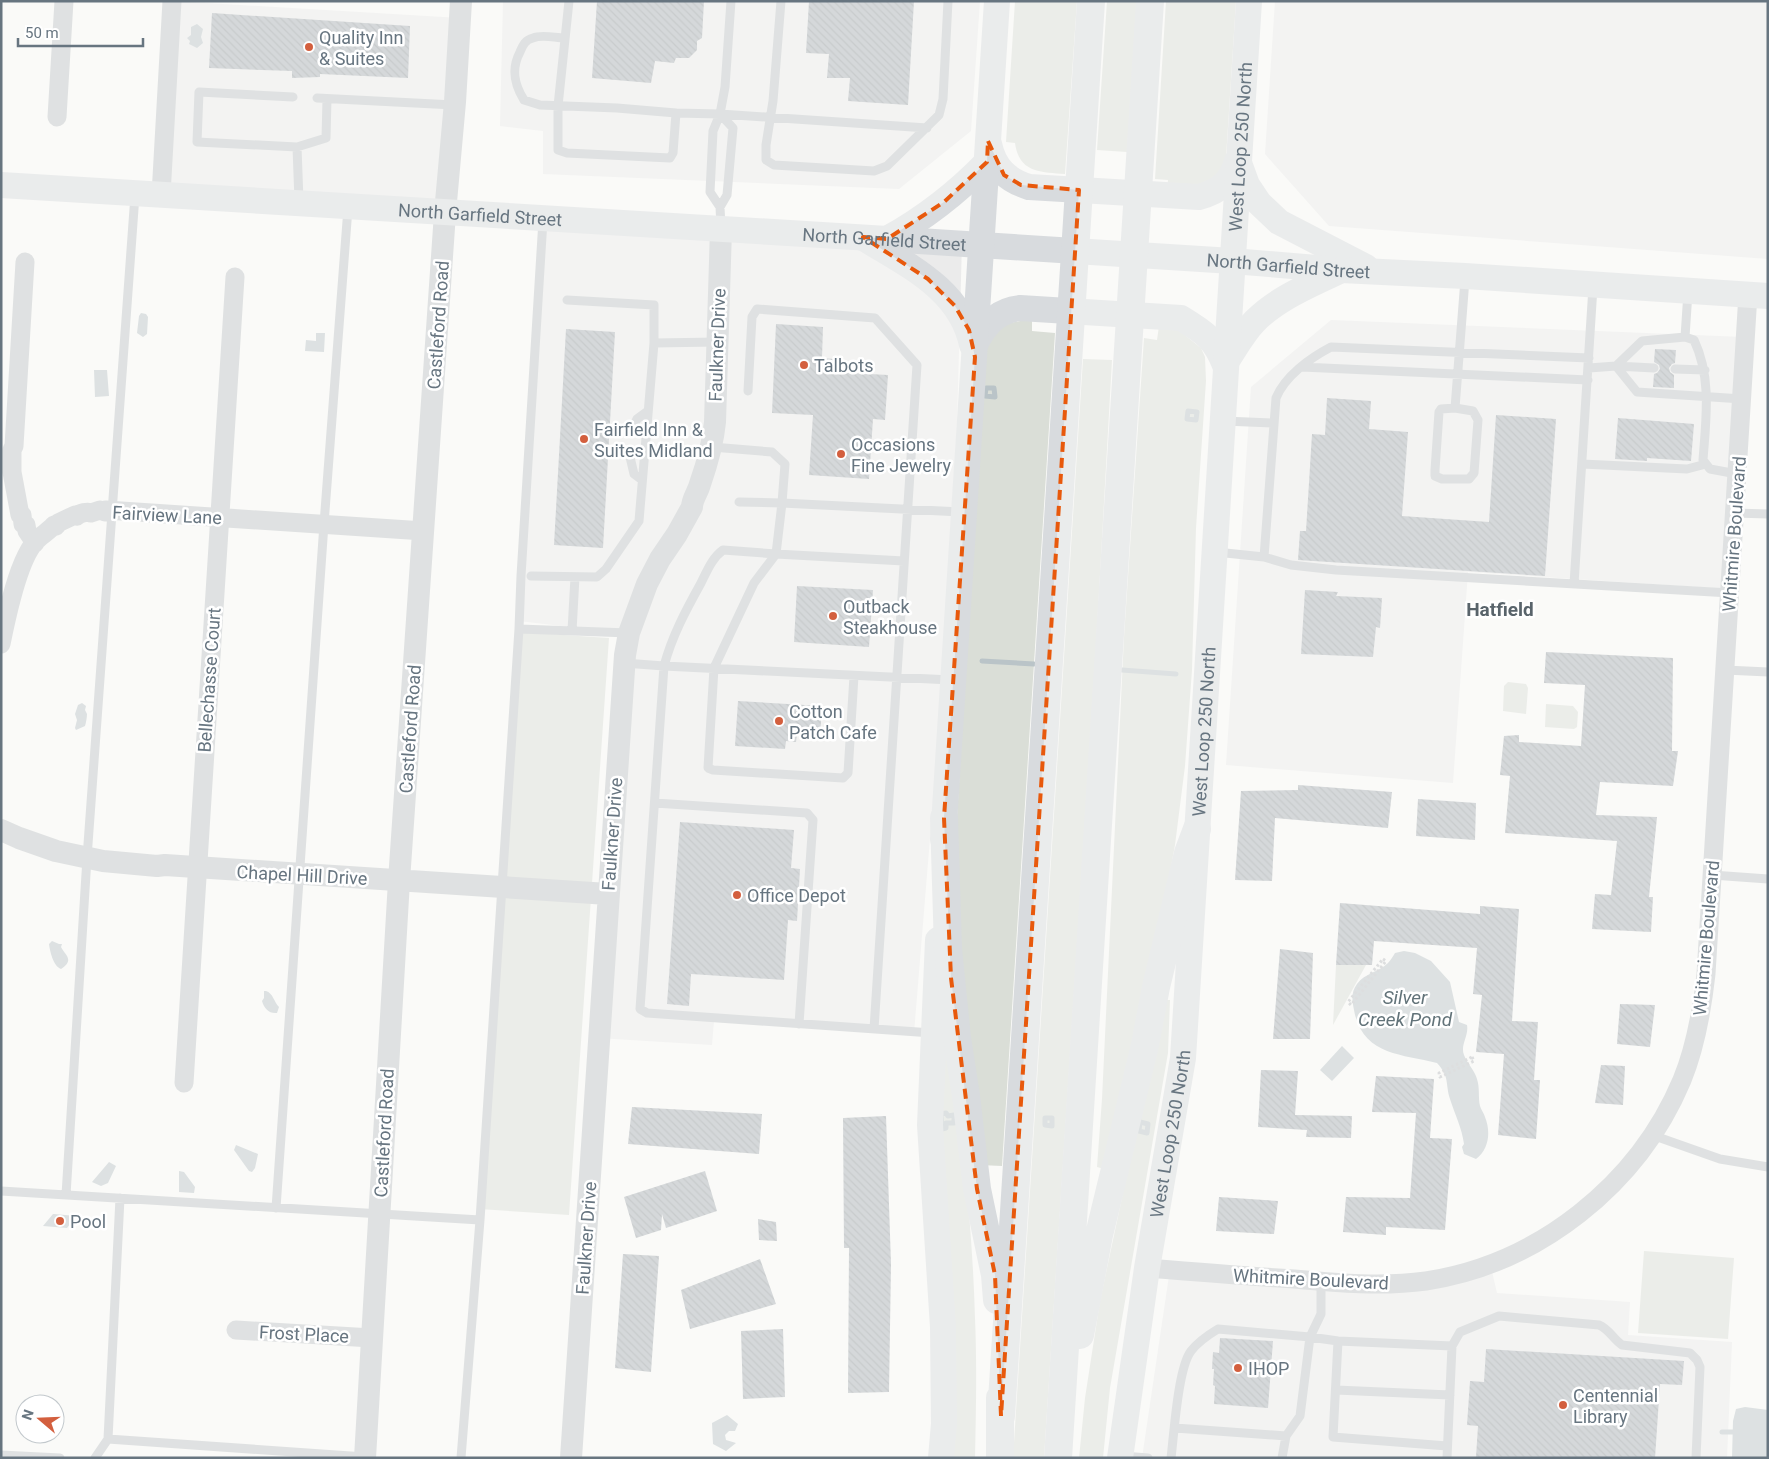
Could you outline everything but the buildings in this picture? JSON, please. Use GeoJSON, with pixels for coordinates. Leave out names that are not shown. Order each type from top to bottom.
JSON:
{"type":"FeatureCollection","features":[{"type":"Feature","properties":{"kind":"highway"},"geometry":{"type":"LineString","coordinates":[[1000,1458],[1092,1]]}},
{"type":"Feature","properties":{"kind":"highway"},"geometry":{"type":"LineString","coordinates":[[1058,1458],[1150,1]]}},
{"type":"Feature","properties":{"kind":"highway"},"geometry":{"type":"LineString","coordinates":[[944,818],[945,888],[951,978],[976,1182],[994,1275],[999,1322],[1002,1416]]}},
{"type":"Feature","properties":{"kind":"highway"},"geometry":{"type":"LineString","coordinates":[[1062,1458],[1075,1363],[1099,1235],[1143,1053],[1156,987],[1188,853],[1197,829]]}},
{"type":"Feature","properties":{"kind":"main road"},"geometry":{"type":"LineString","coordinates":[[941,1458],[944,1424],[943,1327],[930,1125],[952,680],[997,1]]}},
{"type":"Feature","properties":{"kind":"main road","name":"West Loop 250 North"},"geometry":{"type":"LineString","coordinates":[[1120,1457],[1147,1268],[1183,1058],[1248,1]]}},
{"type":"Feature","properties":{"kind":"main road"},"geometry":{"type":"LineString","coordinates":[[987,151],[1004,175],[1029,188],[1199,197],[1215,191],[1229,180],[1238,160]]}},
{"type":"Feature","properties":{"kind":"main road"},"geometry":{"type":"LineString","coordinates":[[875,238],[908,227],[944,202],[968,181],[987,151]]}},
{"type":"Feature","properties":{"kind":"main road"},"geometry":{"type":"LineString","coordinates":[[1238,160],[1247,185],[1259,203],[1279,222],[1374,272]]}},
{"type":"Feature","properties":{"kind":"main road","name":"North Garfield Street"},"geometry":{"type":"LineString","coordinates":[[1,185],[544,218],[720,218],[875,238],[1232,261],[1341,270],[1758,295]]}},
{"type":"Feature","properties":{"kind":"main road"},"geometry":{"type":"LineString","coordinates":[[875,238],[928,278],[955,306],[969,330],[975,351]]}},
{"type":"Feature","properties":{"kind":"main road"},"geometry":{"type":"LineString","coordinates":[[1225,365],[1255,321],[1282,299],[1341,270]]}},
{"type":"Feature","properties":{"kind":"main road"},"geometry":{"type":"LineString","coordinates":[[975,351],[981,332],[991,320],[997,315],[1020,308],[1181,318],[1202,331],[1214,342],[1225,365]]}},
{"type":"Feature","properties":{"kind":"street"},"geometry":{"type":"LineString","coordinates":[[56,117],[64,1]]}},
{"type":"Feature","properties":{"kind":"street"},"geometry":{"type":"LineString","coordinates":[[161,195],[172,1]]}},
{"type":"Feature","properties":{"kind":"street","name":"Castleford Road"},"geometry":{"type":"LineString","coordinates":[[365,1458],[399,881],[461,1]]}},
{"type":"Feature","properties":{"kind":"street","name":"Faulkner Drive"},"geometry":{"type":"LineString","coordinates":[[571,1458],[624,663],[629,633],[642,598],[653,571],[692,507],[711,447],[715,422],[720,218]]}},
{"type":"Feature","properties":{"kind":"street"},"geometry":{"type":"LineString","coordinates":[[26,262],[12,472],[20,515],[22,516],[23,524],[26,524],[27,531],[35,543]]}},
{"type":"Feature","properties":{"kind":"street","name":"Bellechasse Court"},"geometry":{"type":"LineString","coordinates":[[184,1083],[235,277]]}},
{"type":"Feature","properties":{"kind":"street","name":"Whitmire Boulevard"},"geometry":{"type":"LineString","coordinates":[[1147,1268],[1321,1281],[1392,1284],[1426,1281],[1460,1274],[1505,1258],[1556,1231],[1614,1184],[1652,1135],[1670,1106],[1682,1080],[1698,1030],[1706,974],[1742,399],[1758,295]]}},
{"type":"Feature","properties":{"kind":"street","name":"Fairview Lane"},"geometry":{"type":"LineString","coordinates":[[1,644],[14,587],[23,564],[35,543],[46,532],[54,527],[54,525],[56,526],[58,523],[74,515],[100,510],[105,512],[106,510],[424,531]]}},
{"type":"Feature","properties":{"kind":"street","name":"Chapel Hill Drive"},"geometry":{"type":"LineString","coordinates":[[1,830],[56,851],[103,861],[197,869],[608,894]]}},
{"type":"Feature","properties":{"kind":"street","name":"Frost Place"},"geometry":{"type":"LineString","coordinates":[[236,1330],[372,1338]]}},
{"type":"Feature","properties":{"kind":"lane"},"geometry":{"type":"LineString","coordinates":[[569,1],[558,106],[558,150],[567,153],[670,158],[673,153],[676,113]]}},
{"type":"Feature","properties":{"kind":"lane"},"geometry":{"type":"LineString","coordinates":[[720,218],[710,192],[713,131],[720,114],[725,87],[731,1]]}},
{"type":"Feature","properties":{"kind":"lane"},"geometry":{"type":"LineString","coordinates":[[781,1],[774,101],[766,145],[766,160],[774,166],[874,171],[887,166],[939,115],[943,99],[948,1]]}},
{"type":"Feature","properties":{"kind":"lane"},"geometry":{"type":"LineString","coordinates":[[565,38],[535,37],[525,42],[516,60],[514,75],[517,89],[524,100],[540,105],[720,114],[927,128]]}},
{"type":"Feature","properties":{"kind":"lane"},"geometry":{"type":"LineString","coordinates":[[292,97],[199,92],[197,142],[297,147],[326,138],[327,99]]}},
{"type":"Feature","properties":{"kind":"lane"},"geometry":{"type":"LineString","coordinates":[[317,98],[455,106]]}},
{"type":"Feature","properties":{"kind":"lane"},"geometry":{"type":"LineString","coordinates":[[720,114],[733,128],[727,195],[720,218]]}},
{"type":"Feature","properties":{"kind":"lane"},"geometry":{"type":"LineString","coordinates":[[297,147],[299,204]]}},
{"type":"Feature","properties":{"kind":"lane"},"geometry":{"type":"LineString","coordinates":[[66,1195],[87,858],[135,193]]}},
{"type":"Feature","properties":{"kind":"lane"},"geometry":{"type":"LineString","coordinates":[[276,1208],[348,206]]}},
{"type":"Feature","properties":{"kind":"lane"},"geometry":{"type":"LineString","coordinates":[[461,1458],[480,1220],[544,218]]}},
{"type":"Feature","properties":{"kind":"lane"},"geometry":{"type":"LineString","coordinates":[[1455,408],[1465,276]]}},
{"type":"Feature","properties":{"kind":"lane"},"geometry":{"type":"LineString","coordinates":[[1574,584],[1593,284]]}},
{"type":"Feature","properties":{"kind":"lane"},"geometry":{"type":"LineString","coordinates":[[1684,336],[1688,290]]}},
{"type":"Feature","properties":{"kind":"lane"},"geometry":{"type":"LineString","coordinates":[[532,576],[597,577],[606,569],[639,521],[654,343],[654,306],[567,300]]}},
{"type":"Feature","properties":{"kind":"lane"},"geometry":{"type":"LineString","coordinates":[[748,391],[752,317],[757,310],[875,318],[917,365],[874,1029]]}},
{"type":"Feature","properties":{"kind":"lane"},"geometry":{"type":"LineString","coordinates":[[1616,366],[1642,341],[1684,336],[1694,340],[1705,370],[1707,396],[1704,460],[1714,470],[1737,474]]}},
{"type":"Feature","properties":{"kind":"lane"},"geometry":{"type":"LineString","coordinates":[[654,343],[718,342]]}},
{"type":"Feature","properties":{"kind":"lane"},"geometry":{"type":"LineString","coordinates":[[1264,557],[1276,398],[1280,389],[1316,355],[1331,347],[1589,358]]}},
{"type":"Feature","properties":{"kind":"lane"},"geometry":{"type":"LineString","coordinates":[[1589,368],[1616,366],[1654,368]]}},
{"type":"Feature","properties":{"kind":"lane"},"geometry":{"type":"LineString","coordinates":[[1616,366],[1637,392],[1742,399]]}},
{"type":"Feature","properties":{"kind":"lane"},"geometry":{"type":"LineString","coordinates":[[1302,367],[1588,380]]}},
{"type":"Feature","properties":{"kind":"lane"},"geometry":{"type":"LineString","coordinates":[[1675,369],[1705,370]]}},
{"type":"Feature","properties":{"kind":"lane"},"geometry":{"type":"LineString","coordinates":[[1455,408],[1473,411],[1478,420],[1474,473],[1469,479],[1442,479],[1436,476],[1439,412],[1441,409],[1455,408]]}},
{"type":"Feature","properties":{"kind":"lane"},"geometry":{"type":"LineString","coordinates":[[631,432],[637,418],[648,411]]}},
{"type":"Feature","properties":{"kind":"lane"},"geometry":{"type":"LineString","coordinates":[[1221,420],[1273,423]]}},
{"type":"Feature","properties":{"kind":"lane"},"geometry":{"type":"LineString","coordinates":[[711,447],[772,452],[784,464],[782,504],[776,554],[754,584],[714,668],[708,768],[713,770],[843,778],[848,773],[854,676]]}},
{"type":"Feature","properties":{"kind":"lane"},"geometry":{"type":"LineString","coordinates":[[630,457],[634,474],[642,480]]}},
{"type":"Feature","properties":{"kind":"lane"},"geometry":{"type":"LineString","coordinates":[[1582,464],[1687,469],[1706,464]]}},
{"type":"Feature","properties":{"kind":"lane"},"geometry":{"type":"LineString","coordinates":[[739,502],[964,512]]}},
{"type":"Feature","properties":{"kind":"lane"},"geometry":{"type":"LineString","coordinates":[[1735,513],[1768,514]]}},
{"type":"Feature","properties":{"kind":"lane"},"geometry":{"type":"LineString","coordinates":[[904,562],[723,550],[718,554],[680,620],[664,666],[640,1009],[646,1013],[934,1033]]}},
{"type":"Feature","properties":{"kind":"lane"},"geometry":{"type":"LineString","coordinates":[[1213,552],[1264,557],[1291,565],[1327,569],[1730,593]]}},
{"type":"Feature","properties":{"kind":"lane"},"geometry":{"type":"LineString","coordinates":[[572,631],[575,577]]}},
{"type":"Feature","properties":{"kind":"lane"},"geometry":{"type":"LineString","coordinates":[[519,629],[629,633]]}},
{"type":"Feature","properties":{"kind":"lane"},"geometry":{"type":"LineString","coordinates":[[624,663],[952,680]]}},
{"type":"Feature","properties":{"kind":"lane"},"geometry":{"type":"LineString","coordinates":[[1725,670],[1768,672]]}},
{"type":"Feature","properties":{"kind":"lane"},"geometry":{"type":"LineString","coordinates":[[655,803],[807,812],[813,820],[799,1024]]}},
{"type":"Feature","properties":{"kind":"lane"},"geometry":{"type":"LineString","coordinates":[[1712,875],[1768,879]]}},
{"type":"Feature","properties":{"kind":"lane"},"geometry":{"type":"LineString","coordinates":[[1652,1135],[1720,1159],[1768,1167]]}},
{"type":"Feature","properties":{"kind":"lane"},"geometry":{"type":"LineString","coordinates":[[1,1191],[480,1220]]}},
{"type":"Feature","properties":{"kind":"lane"},"geometry":{"type":"LineString","coordinates":[[95,1458],[108,1439],[120,1198]]}},
{"type":"Feature","properties":{"kind":"lane"},"geometry":{"type":"LineString","coordinates":[[1282,1458],[1286,1436],[1300,1416],[1310,1337],[1321,1314],[1321,1281]]}},
{"type":"Feature","properties":{"kind":"lane"},"geometry":{"type":"LineString","coordinates":[[1446,1458],[1452,1346],[1460,1332],[1499,1316],[1599,1325],[1606,1328],[1614,1339],[1622,1345],[1690,1353],[1697,1360],[1700,1367],[1696,1458]]}},
{"type":"Feature","properties":{"kind":"lane"},"geometry":{"type":"LineString","coordinates":[[1171,1458],[1182,1376],[1190,1352],[1208,1335],[1218,1329],[1338,1341],[1452,1346]]}},
{"type":"Feature","properties":{"kind":"lane"},"geometry":{"type":"LineString","coordinates":[[1338,1341],[1333,1437],[1447,1446]]}},
{"type":"Feature","properties":{"kind":"lane"},"geometry":{"type":"LineString","coordinates":[[1336,1390],[1450,1395]]}},
{"type":"Feature","properties":{"kind":"lane"},"geometry":{"type":"LineString","coordinates":[[1175,1428],[1286,1436]]}},
{"type":"Feature","properties":{"kind":"lane"},"geometry":{"type":"LineString","coordinates":[[108,1439],[365,1458]]}},
{"type":"Feature","properties":{"kind":"lane"},"geometry":{"type":"LineString","coordinates":[[1,1455],[60,1458]]}},
{"type":"Feature","properties":{"kind":"lane"},"geometry":{"type":"LineString","coordinates":[[1120,1457],[1148,1458]]}},
{"type":"Feature","properties":{"kind":"path"},"geometry":{"type":"LineString","coordinates":[[1383,959],[1386,961],[1363,990],[1351,1005],[1348,1002],[1383,959]]}},
{"type":"Feature","properties":{"kind":"path"},"geometry":{"type":"LineString","coordinates":[[1472,1057],[1474,1061],[1440,1077],[1439,1073],[1472,1057]]}},
{"type":"Feature","properties":{"kind":"highlighted area"},"geometry":{"type":"Polygon","coordinates":[[[988,141],[1004,175],[1021,185],[1079,190],[1001,1416],[995,1275],[977,1189],[951,978],[944,818],[975,357],[969,330],[955,306],[928,279],[863,237],[887,239],[944,202],[987,162],[988,141]]]}},
{"type":"Feature","properties":{"kind":"shaded area"},"geometry":{"type":"Polygon","coordinates":[[[173,1],[460,18],[449,212],[161,195],[173,1]]]}},
{"type":"Feature","properties":{"kind":"shaded area"},"geometry":{"type":"Polygon","coordinates":[[[503,1],[980,1],[971,131],[899,189],[543,174],[543,131],[500,126],[503,1]]]}},
{"type":"Feature","properties":{"kind":"shaded area"},"geometry":{"type":"Polygon","coordinates":[[[1015,1],[1077,1],[1065,174],[1048,173],[1032,169],[1021,160],[1015,143],[1006,142],[1015,1]]]}},
{"type":"Feature","properties":{"kind":"shaded area"},"geometry":{"type":"Polygon","coordinates":[[[1107,1],[1137,1],[1127,152],[1097,150],[1107,1]]]}},
{"type":"Feature","properties":{"kind":"shaded area"},"geometry":{"type":"Polygon","coordinates":[[[1166,1],[1236,1],[1226,158],[1216,181],[1167,191],[1168,180],[1155,179],[1166,1]]]}},
{"type":"Feature","properties":{"kind":"shaded area"},"geometry":{"type":"Polygon","coordinates":[[[1275,1],[1768,1],[1768,259],[1329,226],[1265,154],[1275,1]]]}},
{"type":"Feature","properties":{"kind":"shaded area"},"geometry":{"type":"Polygon","coordinates":[[[545,218],[962,243],[957,423],[937,753],[914,1033],[714,1021],[712,1045],[598,1038],[629,634],[519,621],[545,218]]]}},
{"type":"Feature","properties":{"kind":"shaded area"},"geometry":{"type":"Polygon","coordinates":[[[1032,319],[1032,331],[1055,333],[1002,1166],[980,1165],[969,1067],[955,851],[985,348],[1003,324],[1032,319]]]}},
{"type":"Feature","properties":{"kind":"shaded area"},"geometry":{"type":"Polygon","coordinates":[[[1331,320],[1743,337],[1729,589],[1468,572],[1453,783],[1226,765],[1251,387],[1331,320]]]}},
{"type":"Feature","properties":{"kind":"shaded area"},"geometry":{"type":"Polygon","coordinates":[[[1159,326],[1176,328],[1201,348],[1205,357],[1206,381],[1196,528],[1192,670],[1185,766],[1175,845],[1159,932],[1108,1170],[1097,1167],[1102,1099],[1124,637],[1144,338],[1157,340],[1159,326]]]}},
{"type":"Feature","properties":{"kind":"shaded area"},"geometry":{"type":"Polygon","coordinates":[[[1083,359],[1112,360],[1093,699],[1044,1458],[1013,1458],[1083,359]]]}},
{"type":"Feature","properties":{"kind":"shaded area"},"geometry":{"type":"Polygon","coordinates":[[[519,632],[609,638],[569,1215],[479,1209],[519,632]]]}},
{"type":"Feature","properties":{"kind":"shaded area"},"geometry":{"type":"Polygon","coordinates":[[[1508,682],[1526,684],[1528,688],[1526,714],[1503,711],[1504,686],[1508,682]]]}},
{"type":"Feature","properties":{"kind":"shaded area"},"geometry":{"type":"Polygon","coordinates":[[[1546,704],[1573,706],[1578,712],[1577,727],[1574,729],[1545,727],[1546,704]]]}},
{"type":"Feature","properties":{"kind":"shaded area"},"geometry":{"type":"Polygon","coordinates":[[[1336,965],[1366,965],[1333,1025],[1336,965]]]}},
{"type":"Feature","properties":{"kind":"shaded area"},"geometry":{"type":"Polygon","coordinates":[[[1164,1000],[1170,1000],[1168,1053],[1110,1388],[1103,1458],[1079,1458],[1085,1398],[1100,1301],[1164,1000]]]}},
{"type":"Feature","properties":{"kind":"shaded area"},"geometry":{"type":"Polygon","coordinates":[[[949,1005],[971,1239],[976,1336],[975,1458],[951,1458],[941,1102],[949,1005]]]}},
{"type":"Feature","properties":{"kind":"shaded area"},"geometry":{"type":"Polygon","coordinates":[[[1644,1251],[1734,1258],[1728,1339],[1638,1333],[1644,1251]]]}},
{"type":"Feature","properties":{"kind":"shaded area"},"geometry":{"type":"Polygon","coordinates":[[[1490,1263],[1497,1293],[1630,1302],[1628,1335],[1732,1342],[1727,1458],[1142,1458],[1170,1269],[1352,1283],[1490,1263]]]}},
{"type":"Feature","properties":{"kind":"water"},"geometry":{"type":"Polygon","coordinates":[[[197,24],[203,29],[201,37],[203,43],[197,48],[189,44],[190,41],[187,38],[191,35],[191,27],[197,24]]]}},
{"type":"Feature","properties":{"kind":"water"},"geometry":{"type":"Polygon","coordinates":[[[141,313],[146,314],[148,317],[147,334],[143,337],[137,333],[141,313]]]}},
{"type":"Feature","properties":{"kind":"water"},"geometry":{"type":"Polygon","coordinates":[[[316,333],[325,333],[324,352],[305,351],[306,340],[316,341],[316,333]]]}},
{"type":"Feature","properties":{"kind":"water"},"geometry":{"type":"Polygon","coordinates":[[[94,370],[107,370],[109,396],[95,397],[94,370]]]}},
{"type":"Feature","properties":{"kind":"water"},"geometry":{"type":"Polygon","coordinates":[[[82,703],[86,706],[86,723],[85,726],[76,730],[77,720],[75,714],[78,705],[82,703]]]}},
{"type":"Feature","properties":{"kind":"water"},"geometry":{"type":"Polygon","coordinates":[[[52,941],[62,944],[61,947],[68,958],[67,963],[61,969],[54,962],[51,954],[49,944],[52,941]]]}},
{"type":"Feature","properties":{"kind":"water","name":"Silver Creek Pond"},"geometry":{"type":"Polygon","coordinates":[[[1404,951],[1415,953],[1431,961],[1450,982],[1459,1022],[1467,1025],[1463,1051],[1477,1079],[1480,1106],[1488,1128],[1488,1140],[1484,1150],[1476,1159],[1464,1154],[1462,1147],[1464,1144],[1463,1138],[1450,1099],[1446,1076],[1437,1063],[1385,1050],[1365,1036],[1358,1025],[1353,1003],[1355,987],[1364,977],[1388,963],[1395,953],[1404,951]]]}},
{"type":"Feature","properties":{"kind":"water"},"geometry":{"type":"Polygon","coordinates":[[[264,991],[270,994],[279,1007],[277,1013],[267,1010],[264,1006],[262,1001],[264,991]]]}},
{"type":"Feature","properties":{"kind":"water"},"geometry":{"type":"Polygon","coordinates":[[[1342,1046],[1354,1058],[1332,1081],[1320,1070],[1342,1046]]]}},
{"type":"Feature","properties":{"kind":"water"},"geometry":{"type":"Polygon","coordinates":[[[236,1145],[258,1154],[255,1168],[252,1172],[249,1171],[234,1150],[236,1145]]]}},
{"type":"Feature","properties":{"kind":"water","name":"Pool"},"geometry":{"type":"Polygon","coordinates":[[[109,1162],[116,1166],[108,1183],[101,1186],[92,1182],[109,1162]]]}},
{"type":"Feature","properties":{"kind":"water"},"geometry":{"type":"Polygon","coordinates":[[[179,1171],[184,1172],[195,1187],[194,1193],[179,1192],[179,1171]]]}},
{"type":"Feature","properties":{"kind":"water","name":"Pool"},"geometry":{"type":"Polygon","coordinates":[[[53,1214],[76,1216],[67,1228],[43,1226],[53,1214]]]}},
{"type":"Feature","properties":{"kind":"water"},"geometry":{"type":"Polygon","coordinates":[[[1745,1407],[1768,1410],[1768,1458],[1732,1458],[1733,1421],[1736,1409],[1745,1407]]]}},
{"type":"Feature","properties":{"kind":"water"},"geometry":{"type":"Polygon","coordinates":[[[727,1415],[738,1424],[735,1431],[729,1431],[725,1435],[726,1440],[736,1443],[726,1451],[713,1444],[712,1423],[727,1415]]]}},
{"type":"Feature","properties":{"kind":"waterway"},"geometry":{"type":"LineString","coordinates":[[986,388],[994,388],[995,397],[985,396],[986,388]]}},
{"type":"Feature","properties":{"kind":"waterway"},"geometry":{"type":"LineString","coordinates":[[1188,411],[1197,412],[1196,420],[1187,419],[1188,411]]}},
{"type":"Feature","properties":{"kind":"waterway"},"geometry":{"type":"LineString","coordinates":[[982,661],[1034,664]]}},
{"type":"Feature","properties":{"kind":"waterway"},"geometry":{"type":"LineString","coordinates":[[1122,670],[1176,674]]}},
{"type":"Feature","properties":{"kind":"waterway"},"geometry":{"type":"LineString","coordinates":[[946,1113],[948,1116],[954,1115],[954,1123],[946,1123],[946,1128],[942,1129],[941,1114],[946,1113]]}},
{"type":"Feature","properties":{"kind":"waterway"},"geometry":{"type":"LineString","coordinates":[[1045,1118],[1052,1118],[1052,1126],[1045,1125],[1045,1118]]}},
{"type":"Feature","properties":{"kind":"waterway"},"geometry":{"type":"LineString","coordinates":[[1140,1122],[1148,1124],[1147,1133],[1139,1131],[1140,1122]]}},
{"type":"Feature","properties":{"kind":"waterway"},"geometry":{"type":"LineString","coordinates":[[1722,1432],[1737,1432]]}},
{"type":"Feature","properties":{"kind":"place","name":"Quality Inn & Suites"},"geometry":{"type":"Point","coordinates":[309,47]}},
{"type":"Feature","properties":{"kind":"place","name":"Talbots"},"geometry":{"type":"Point","coordinates":[804,365]}},
{"type":"Feature","properties":{"kind":"place","name":"Fairfield Inn & Suites Midland"},"geometry":{"type":"Point","coordinates":[584,439]}},
{"type":"Feature","properties":{"kind":"place","name":"Occasions Fine Jewelry"},"geometry":{"type":"Point","coordinates":[841,454]}},
{"type":"Feature","properties":{"kind":"place","name":"Outback Steakhouse"},"geometry":{"type":"Point","coordinates":[833,616]}},
{"type":"Feature","properties":{"kind":"place","name":"Cotton Patch Cafe"},"geometry":{"type":"Point","coordinates":[779,721]}},
{"type":"Feature","properties":{"kind":"place","name":"Office Depot"},"geometry":{"type":"Point","coordinates":[737,895]}},
{"type":"Feature","properties":{"kind":"place","name":"Pool"},"geometry":{"type":"Point","coordinates":[60,1221]}},
{"type":"Feature","properties":{"kind":"place","name":"IHOP"},"geometry":{"type":"Point","coordinates":[1238,1368]}},
{"type":"Feature","properties":{"kind":"place","name":"Centennial Library"},"geometry":{"type":"Point","coordinates":[1563,1405]}},
{"type":"Feature","properties":{"kind":"district","name":"Hatfield"},"geometry":{"type":"Point","coordinates":[1500,609]}}]}
